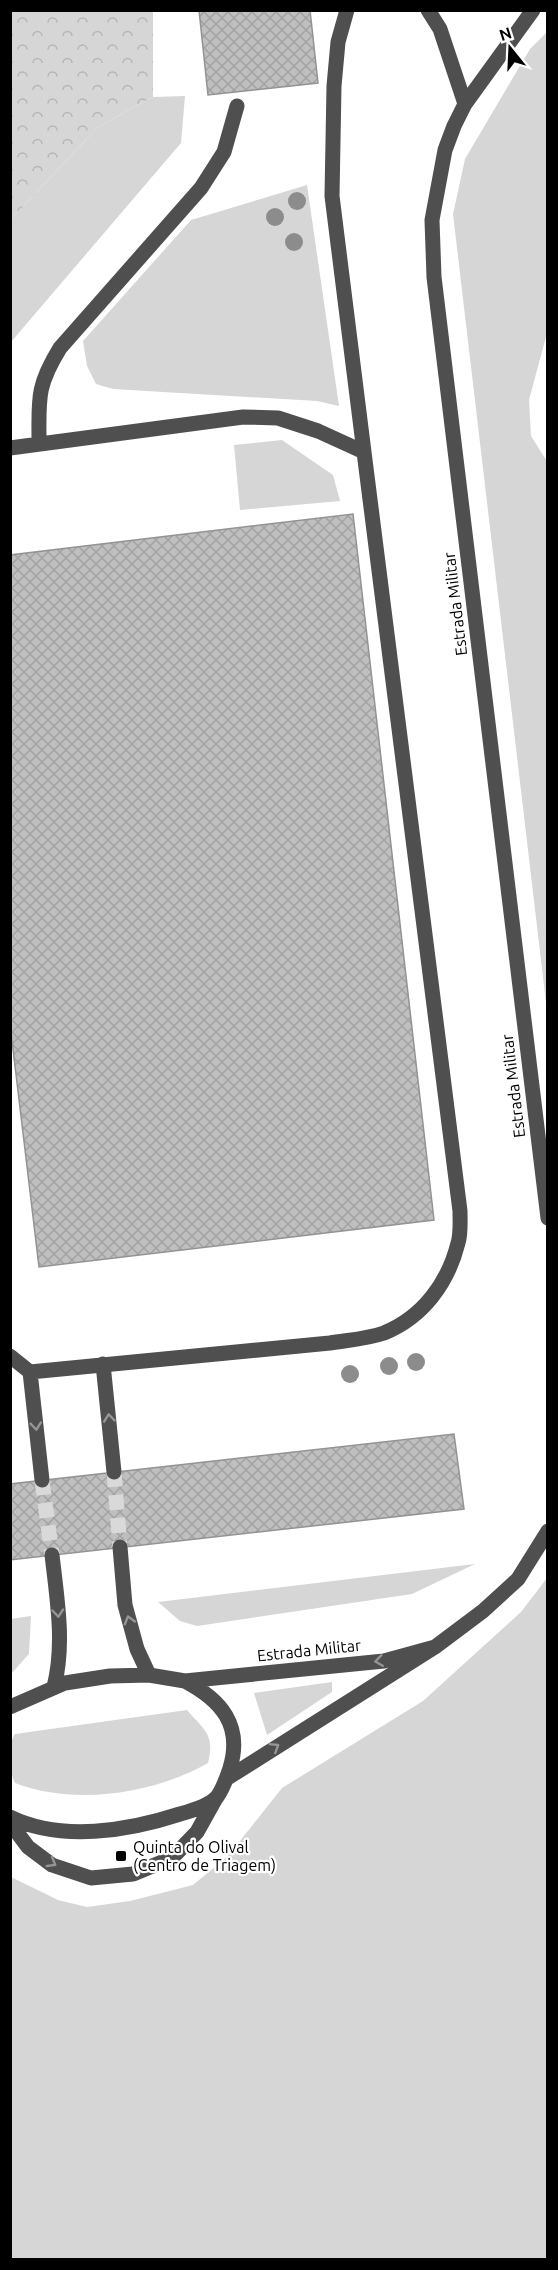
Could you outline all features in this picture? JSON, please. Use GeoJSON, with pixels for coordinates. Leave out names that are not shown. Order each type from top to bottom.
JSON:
{"type":"FeatureCollection","features":[{"type":"Feature","properties":{"kind":"street"},"geometry":{"type":"LineString","coordinates":[[10,1356],[30,1372],[364,1339],[384,1333],[417,1313],[437,1293],[459,1242],[460,1211],[332,196],[334,86],[338,42],[347,10]]}},
{"type":"Feature","properties":{"kind":"street"},"geometry":{"type":"LineString","coordinates":[[428,10],[440,29],[465,104]]}},
{"type":"Feature","properties":{"kind":"street","name":"Estrada Militar"},"geometry":{"type":"LineString","coordinates":[[533,10],[465,104],[445,150],[432,220],[434,278],[548,1218]]}},
{"type":"Feature","properties":{"kind":"street"},"geometry":{"type":"LineString","coordinates":[[39,443],[39,393],[45,371],[60,348],[201,188],[224,152],[237,106]]}},
{"type":"Feature","properties":{"kind":"street"},"geometry":{"type":"LineString","coordinates":[[10,448],[243,417],[278,418],[318,431],[364,452]]}},
{"type":"Feature","properties":{"kind":"street"},"geometry":{"type":"LineString","coordinates":[[103,1364],[114,1472]]}},
{"type":"Feature","properties":{"kind":"street"},"geometry":{"type":"LineString","coordinates":[[30,1372],[42,1480]]}},
{"type":"Feature","properties":{"kind":"street","name":"Estrada Militar"},"geometry":{"type":"LineString","coordinates":[[226,1779],[435,1647],[483,1611],[518,1579],[548,1531]]}},
{"type":"Feature","properties":{"kind":"street"},"geometry":{"type":"LineString","coordinates":[[120,1547],[125,1605],[137,1649],[149,1675]]}},
{"type":"Feature","properties":{"kind":"street"},"geometry":{"type":"LineString","coordinates":[[52,1555],[61,1648],[54,1687]]}},
{"type":"Feature","properties":{"kind":"street","name":"Estrada Militar"},"geometry":{"type":"LineString","coordinates":[[13,1704],[64,1683],[110,1676],[149,1675],[185,1681],[384,1661],[435,1647]]}},
{"type":"Feature","properties":{"kind":"street","name":"Estrada Militar"},"geometry":{"type":"LineString","coordinates":[[10,1823],[28,1846],[52,1865],[91,1878],[133,1874],[172,1858],[197,1832],[226,1779],[234,1753],[233,1731],[226,1715],[207,1693],[185,1681]]}},
{"type":"Feature","properties":{"kind":"street"},"geometry":{"type":"LineString","coordinates":[[10,1817],[30,1827],[70,1831],[115,1829],[159,1821],[193,1810],[216,1798]]}},
{"type":"Feature","properties":{"kind":"green space"},"geometry":{"type":"Polygon","coordinates":[[[11,10],[153,11],[153,97],[98,127],[11,219],[11,10]]]}},
{"type":"Feature","properties":{"kind":"green space"},"geometry":{"type":"Polygon","coordinates":[[[547,32],[547,333],[529,400],[531,436],[548,463],[547,1011],[453,214],[465,159],[530,49],[547,32]]]}},
{"type":"Feature","properties":{"kind":"green space"},"geometry":{"type":"Polygon","coordinates":[[[185,96],[181,143],[11,342],[11,219],[98,127],[153,97],[185,96]]]}},
{"type":"Feature","properties":{"kind":"green space"},"geometry":{"type":"Polygon","coordinates":[[[307,185],[339,406],[317,401],[113,389],[96,384],[87,366],[83,341],[191,220],[307,185]]]}},
{"type":"Feature","properties":{"kind":"green space"},"geometry":{"type":"Polygon","coordinates":[[[282,440],[333,475],[340,501],[240,510],[234,445],[282,440]]]}},
{"type":"Feature","properties":{"kind":"green space"},"geometry":{"type":"Polygon","coordinates":[[[475,1564],[412,1594],[197,1626],[180,1621],[158,1602],[475,1564]]]}},
{"type":"Feature","properties":{"kind":"green space"},"geometry":{"type":"Polygon","coordinates":[[[547,1578],[547,2259],[11,2259],[11,1877],[58,1900],[87,1907],[130,1901],[193,1885],[228,1856],[282,1788],[423,1701],[521,1612],[547,1578]]]}},
{"type":"Feature","properties":{"kind":"green space"},"geometry":{"type":"Polygon","coordinates":[[[31,1616],[29,1654],[11,1674],[11,1619],[31,1616]]]}},
{"type":"Feature","properties":{"kind":"green space"},"geometry":{"type":"Polygon","coordinates":[[[332,1682],[332,1692],[267,1735],[254,1693],[332,1682]]]}},
{"type":"Feature","properties":{"kind":"green space"},"geometry":{"type":"Polygon","coordinates":[[[187,1710],[207,1734],[210,1753],[208,1763],[187,1774],[139,1789],[88,1795],[62,1794],[15,1783],[10,1765],[10,1751],[15,1734],[187,1710]]]}},
{"type":"Feature","properties":{"kind":"building"},"geometry":{"type":"Polygon","coordinates":[[[199,10],[310,10],[318,83],[208,95],[199,10]]]}},
{"type":"Feature","properties":{"kind":"building"},"geometry":{"type":"Polygon","coordinates":[[[353,514],[434,1220],[39,1267],[10,1024],[10,555],[353,514]]]}},
{"type":"Feature","properties":{"kind":"building"},"geometry":{"type":"Polygon","coordinates":[[[454,1434],[464,1509],[10,1560],[10,1484],[454,1434]]]}},
{"type":"Feature","properties":{"kind":"tunnel"},"geometry":{"type":"LineString","coordinates":[[114,1472],[120,1547]]}},
{"type":"Feature","properties":{"kind":"tunnel"},"geometry":{"type":"LineString","coordinates":[[42,1480],[52,1555]]}},
{"type":"Feature","properties":{"kind":"place","name":"Quinta do Olival (Centro de Triagem)"},"geometry":{"type":"Point","coordinates":[121,1856]}}]}
